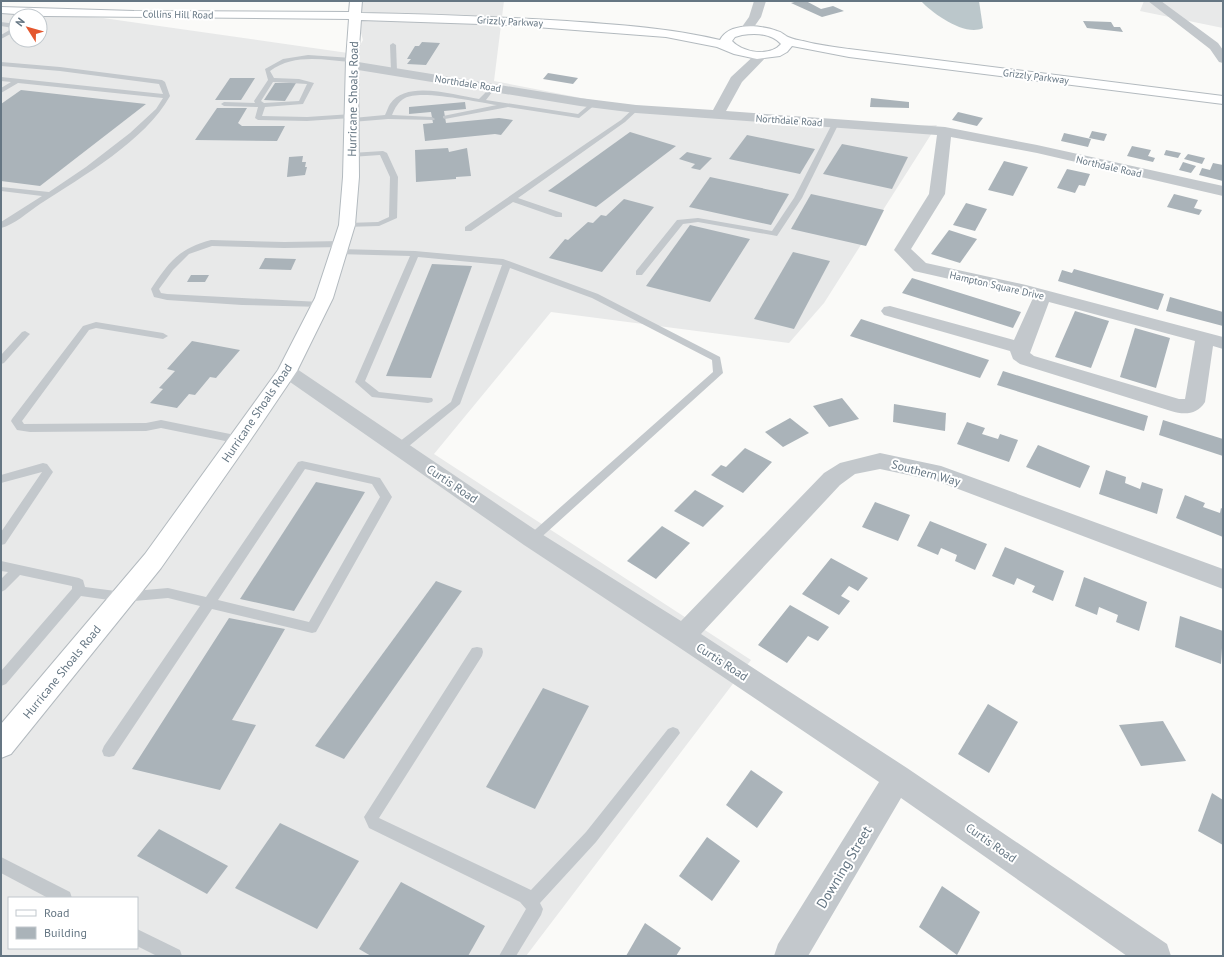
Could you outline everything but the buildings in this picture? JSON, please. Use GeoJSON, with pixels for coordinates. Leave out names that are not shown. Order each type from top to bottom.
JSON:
{"type":"FeatureCollection","features":[{"type":"Feature","properties":{"kind":"street","name":"Hurricane Shoals Road"},"geometry":{"type":"LineString","coordinates":[[1,745],[153,560],[240,440],[287,371],[320,305],[343,240],[352,155],[352,63],[356,1]]}},
{"type":"Feature","properties":{"kind":"street"},"geometry":{"type":"LineString","coordinates":[[1154,1],[1214,46],[1223,59]]}},
{"type":"Feature","properties":{"kind":"street"},"geometry":{"type":"LineString","coordinates":[[717,115],[736,80],[739,58],[726,42],[726,38],[741,32],[752,25],[760,4]]}},
{"type":"Feature","properties":{"kind":"street"},"geometry":{"type":"LineString","coordinates":[[760,4],[768,26],[773,33]]}},
{"type":"Feature","properties":{"kind":"street"},"geometry":{"type":"LineString","coordinates":[[296,15],[325,9],[336,5]]}},
{"type":"Feature","properties":{"kind":"street","name":"Collins Hill Road"},"geometry":{"type":"LineString","coordinates":[[1,10],[355,16]]}},
{"type":"Feature","properties":{"kind":"street","name":"Grizzly Parkway"},"geometry":{"type":"LineString","coordinates":[[355,16],[554,23],[666,33],[677,36],[699,38],[742,53],[849,53]]}},
{"type":"Feature","properties":{"kind":"street"},"geometry":{"type":"LineString","coordinates":[[354,41],[364,29],[374,25],[420,18]]}},
{"type":"Feature","properties":{"kind":"street","name":"Grizzly Parkway"},"geometry":{"type":"LineString","coordinates":[[666,33],[677,31],[712,34],[741,32],[773,33],[785,40],[849,53],[1223,100]]}},
{"type":"Feature","properties":{"kind":"street"},"geometry":{"type":"LineString","coordinates":[[736,80],[767,54],[785,48],[787,44],[785,40]]}},
{"type":"Feature","properties":{"kind":"street","name":"Northdale Road"},"geometry":{"type":"LineString","coordinates":[[352,63],[593,104],[636,109],[945,131],[1037,149],[1223,191]]}},
{"type":"Feature","properties":{"kind":"street","name":"Hampton Square Drive"},"geometry":{"type":"LineString","coordinates":[[945,131],[937,194],[902,250],[920,267],[1043,295],[1214,340]]}},
{"type":"Feature","properties":{"kind":"street"},"geometry":{"type":"LineString","coordinates":[[1043,295],[1020,348],[1020,355],[1027,360],[1178,406],[1188,406],[1195,402],[1214,340]]}},
{"type":"Feature","properties":{"kind":"street"},"geometry":{"type":"LineString","coordinates":[[890,311],[1020,348]]}},
{"type":"Feature","properties":{"kind":"street","name":"Curtis Road"},"geometry":{"type":"LineString","coordinates":[[287,371],[532,539],[683,636],[897,778],[1155,956]]}},
{"type":"Feature","properties":{"kind":"street","name":"Southern Way"},"geometry":{"type":"LineString","coordinates":[[683,636],[832,479],[848,468],[880,461],[941,474],[1223,579]]}},
{"type":"Feature","properties":{"kind":"street","name":"Downing Street"},"geometry":{"type":"LineString","coordinates":[[790,956],[897,778]]}},
{"type":"Feature","properties":{"kind":"lane"},"geometry":{"type":"LineString","coordinates":[[1,24],[15,26],[16,29],[1,38]]}},
{"type":"Feature","properties":{"kind":"lane"},"geometry":{"type":"LineString","coordinates":[[393,45],[394,71]]}},
{"type":"Feature","properties":{"kind":"lane"},"geometry":{"type":"LineString","coordinates":[[271,80],[266,70],[277,62],[289,59],[352,63]]}},
{"type":"Feature","properties":{"kind":"lane"},"geometry":{"type":"LineString","coordinates":[[1,64],[60,69],[162,82],[167,96],[159,110],[133,135],[89,169],[1,226]]}},
{"type":"Feature","properties":{"kind":"lane"},"geometry":{"type":"LineString","coordinates":[[1,79],[167,96]]}},
{"type":"Feature","properties":{"kind":"lane"},"geometry":{"type":"LineString","coordinates":[[1,91],[17,80]]}},
{"type":"Feature","properties":{"kind":"lane"},"geometry":{"type":"LineString","coordinates":[[271,80],[299,81],[311,84],[294,118]]}},
{"type":"Feature","properties":{"kind":"lane"},"geometry":{"type":"LineString","coordinates":[[262,105],[257,101],[271,80]]}},
{"type":"Feature","properties":{"kind":"lane"},"geometry":{"type":"LineString","coordinates":[[481,101],[493,87]]}},
{"type":"Feature","properties":{"kind":"lane"},"geometry":{"type":"LineString","coordinates":[[388,117],[390,108],[400,96],[408,92],[425,92],[579,116],[593,104]]}},
{"type":"Feature","properties":{"kind":"lane"},"geometry":{"type":"LineString","coordinates":[[224,104],[262,105],[302,103]]}},
{"type":"Feature","properties":{"kind":"lane"},"geometry":{"type":"LineString","coordinates":[[262,105],[258,118],[388,117],[432,119]]}},
{"type":"Feature","properties":{"kind":"lane"},"geometry":{"type":"LineString","coordinates":[[445,118],[510,105]]}},
{"type":"Feature","properties":{"kind":"lane"},"geometry":{"type":"LineString","coordinates":[[468,229],[587,147],[623,121],[636,109]]}},
{"type":"Feature","properties":{"kind":"lane"},"geometry":{"type":"LineString","coordinates":[[639,273],[680,222],[698,220],[774,234],[798,198],[835,124]]}},
{"type":"Feature","properties":{"kind":"lane"},"geometry":{"type":"LineString","coordinates":[[343,240],[393,218],[394,177],[383,154],[352,155]]}},
{"type":"Feature","properties":{"kind":"lane"},"geometry":{"type":"LineString","coordinates":[[1,189],[50,194]]}},
{"type":"Feature","properties":{"kind":"lane"},"geometry":{"type":"LineString","coordinates":[[512,198],[559,215]]}},
{"type":"Feature","properties":{"kind":"lane"},"geometry":{"type":"LineString","coordinates":[[320,305],[167,297],[157,295],[155,289],[170,268],[186,252],[211,243],[284,245],[343,240],[415,254],[500,261],[595,296],[717,359],[718,373],[532,539]]}},
{"type":"Feature","properties":{"kind":"lane"},"geometry":{"type":"LineString","coordinates":[[415,254],[360,382],[376,395],[428,400]]}},
{"type":"Feature","properties":{"kind":"lane"},"geometry":{"type":"LineString","coordinates":[[399,448],[455,404],[507,264]]}},
{"type":"Feature","properties":{"kind":"lane"},"geometry":{"type":"LineString","coordinates":[[163,336],[96,325],[86,328],[16,420],[21,426],[30,428],[146,427],[161,424],[240,440]]}},
{"type":"Feature","properties":{"kind":"lane"},"geometry":{"type":"LineString","coordinates":[[1,360],[25,334]]}},
{"type":"Feature","properties":{"kind":"lane"},"geometry":{"type":"LineString","coordinates":[[78,591],[123,597],[168,593],[210,603],[312,628],[386,498],[376,481],[302,465],[210,603],[109,751]]}},
{"type":"Feature","properties":{"kind":"lane"},"geometry":{"type":"LineString","coordinates":[[1,479],[43,467],[48,472],[1,541]]}},
{"type":"Feature","properties":{"kind":"lane"},"geometry":{"type":"LineString","coordinates":[[1,566],[79,583],[78,591],[1,680]]}},
{"type":"Feature","properties":{"kind":"lane"},"geometry":{"type":"LineString","coordinates":[[1,587],[17,570]]}},
{"type":"Feature","properties":{"kind":"lane"},"geometry":{"type":"LineString","coordinates":[[477,652],[371,817],[374,823],[526,896],[535,908],[507,956]]}},
{"type":"Feature","properties":{"kind":"lane"},"geometry":{"type":"LineString","coordinates":[[530,902],[591,837],[673,733]]}},
{"type":"Feature","properties":{"kind":"lane"},"geometry":{"type":"LineString","coordinates":[[1,865],[62,897]]}},
{"type":"Feature","properties":{"kind":"lane"},"geometry":{"type":"LineString","coordinates":[[138,938],[174,956]]}},
{"type":"Feature","properties":{"kind":"shaded area"},"geometry":{"type":"Polygon","coordinates":[[[352,1],[504,1],[494,81],[602,102],[857,128],[937,125],[824,303],[789,343],[551,312],[434,454],[751,660],[526,956],[1,956],[1,11],[8,11],[8,48],[48,48],[48,14],[103,18],[355,54],[363,40],[352,1]]]}},
{"type":"Feature","properties":{"kind":"shaded area"},"geometry":{"type":"Polygon","coordinates":[[[921,1],[979,1],[983,28],[976,30],[958,27],[933,12],[921,1]]]}},
{"type":"Feature","properties":{"kind":"shaded area"},"geometry":{"type":"Polygon","coordinates":[[[1144,1],[1223,1],[1223,28],[1140,11],[1144,1]]]}}]}
